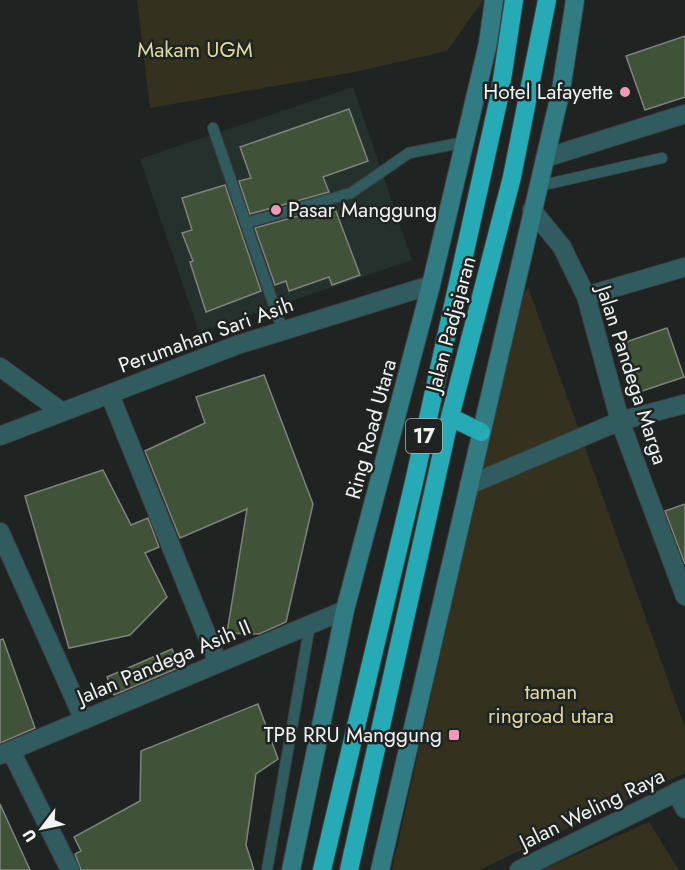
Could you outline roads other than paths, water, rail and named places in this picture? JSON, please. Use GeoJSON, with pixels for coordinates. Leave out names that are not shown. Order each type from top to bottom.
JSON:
{"type":"FeatureCollection","features":[{"type":"Feature","properties":{"kind":"highway","name":"Jalan Padjajaran"},"geometry":{"type":"LineString","coordinates":[[322,870],[414,482],[497,105],[514,0]]}},
{"type":"Feature","properties":{"kind":"highway","name":"Jalan Padjajaran"},"geometry":{"type":"LineString","coordinates":[[349,870],[450,417],[512,177],[547,0]]}},
{"type":"Feature","properties":{"kind":"highway"},"geometry":{"type":"LineString","coordinates":[[450,417],[481,432]]}},
{"type":"Feature","properties":{"kind":"street","name":"Ring Road Utara"},"geometry":{"type":"LineString","coordinates":[[291,870],[345,610],[431,285],[488,43],[494,0]]}},
{"type":"Feature","properties":{"kind":"street"},"geometry":{"type":"LineString","coordinates":[[380,870],[561,90],[575,0]]}},
{"type":"Feature","properties":{"kind":"street"},"geometry":{"type":"LineString","coordinates":[[544,158],[584,148],[685,114]]}},
{"type":"Feature","properties":{"kind":"street","name":"Jalan Pandega Marga"},"geometry":{"type":"LineString","coordinates":[[532,210],[562,247],[586,296],[620,421],[685,596]]}},
{"type":"Feature","properties":{"kind":"street"},"geometry":{"type":"LineString","coordinates":[[586,296],[685,267]]}},
{"type":"Feature","properties":{"kind":"street","name":"Perumahan Sari Asih"},"geometry":{"type":"LineString","coordinates":[[0,436],[282,329],[431,285]]}},
{"type":"Feature","properties":{"kind":"street"},"geometry":{"type":"LineString","coordinates":[[0,367],[62,412]]}},
{"type":"Feature","properties":{"kind":"street"},"geometry":{"type":"LineString","coordinates":[[110,395],[218,663]]}},
{"type":"Feature","properties":{"kind":"street"},"geometry":{"type":"LineString","coordinates":[[469,485],[620,421],[685,405]]}},
{"type":"Feature","properties":{"kind":"street"},"geometry":{"type":"LineString","coordinates":[[0,532],[84,720]]}},
{"type":"Feature","properties":{"kind":"street","name":"Jalan Pandega Asih II"},"geometry":{"type":"LineString","coordinates":[[5,753],[345,610]]}},
{"type":"Feature","properties":{"kind":"street"},"geometry":{"type":"LineString","coordinates":[[5,753],[70,870]]}},
{"type":"Feature","properties":{"kind":"street"},"geometry":{"type":"LineString","coordinates":[[681,790],[685,808]]}},
{"type":"Feature","properties":{"kind":"street","name":"Jalan Weling Raya"},"geometry":{"type":"LineString","coordinates":[[519,870],[681,790]]}},
{"type":"Feature","properties":{"kind":"lane"},"geometry":{"type":"LineString","coordinates":[[213,128],[282,329]]}},
{"type":"Feature","properties":{"kind":"lane"},"geometry":{"type":"LineString","coordinates":[[246,223],[351,193],[409,153],[465,142]]}},
{"type":"Feature","properties":{"kind":"lane"},"geometry":{"type":"LineString","coordinates":[[539,186],[662,158]]}},
{"type":"Feature","properties":{"kind":"lane"},"geometry":{"type":"LineString","coordinates":[[267,870],[310,624]]}},
{"type":"Feature","properties":{"kind":"place","name":"Hotel Lafayette"},"geometry":{"type":"Point","coordinates":[625,92]}},
{"type":"Feature","properties":{"kind":"place","name":"Pasar Manggung"},"geometry":{"type":"Point","coordinates":[276,210]}},
{"type":"Feature","properties":{"kind":"place","name":"TPB RRU Manggung"},"geometry":{"type":"Point","coordinates":[454,735]}},
{"type":"Feature","properties":{"kind":"park label","name":"Makam UGM"},"geometry":{"type":"Point","coordinates":[195,50]}},
{"type":"Feature","properties":{"kind":"park label","name":"taman ringroad utara"},"geometry":{"type":"Point","coordinates":[551,704]}}]}
